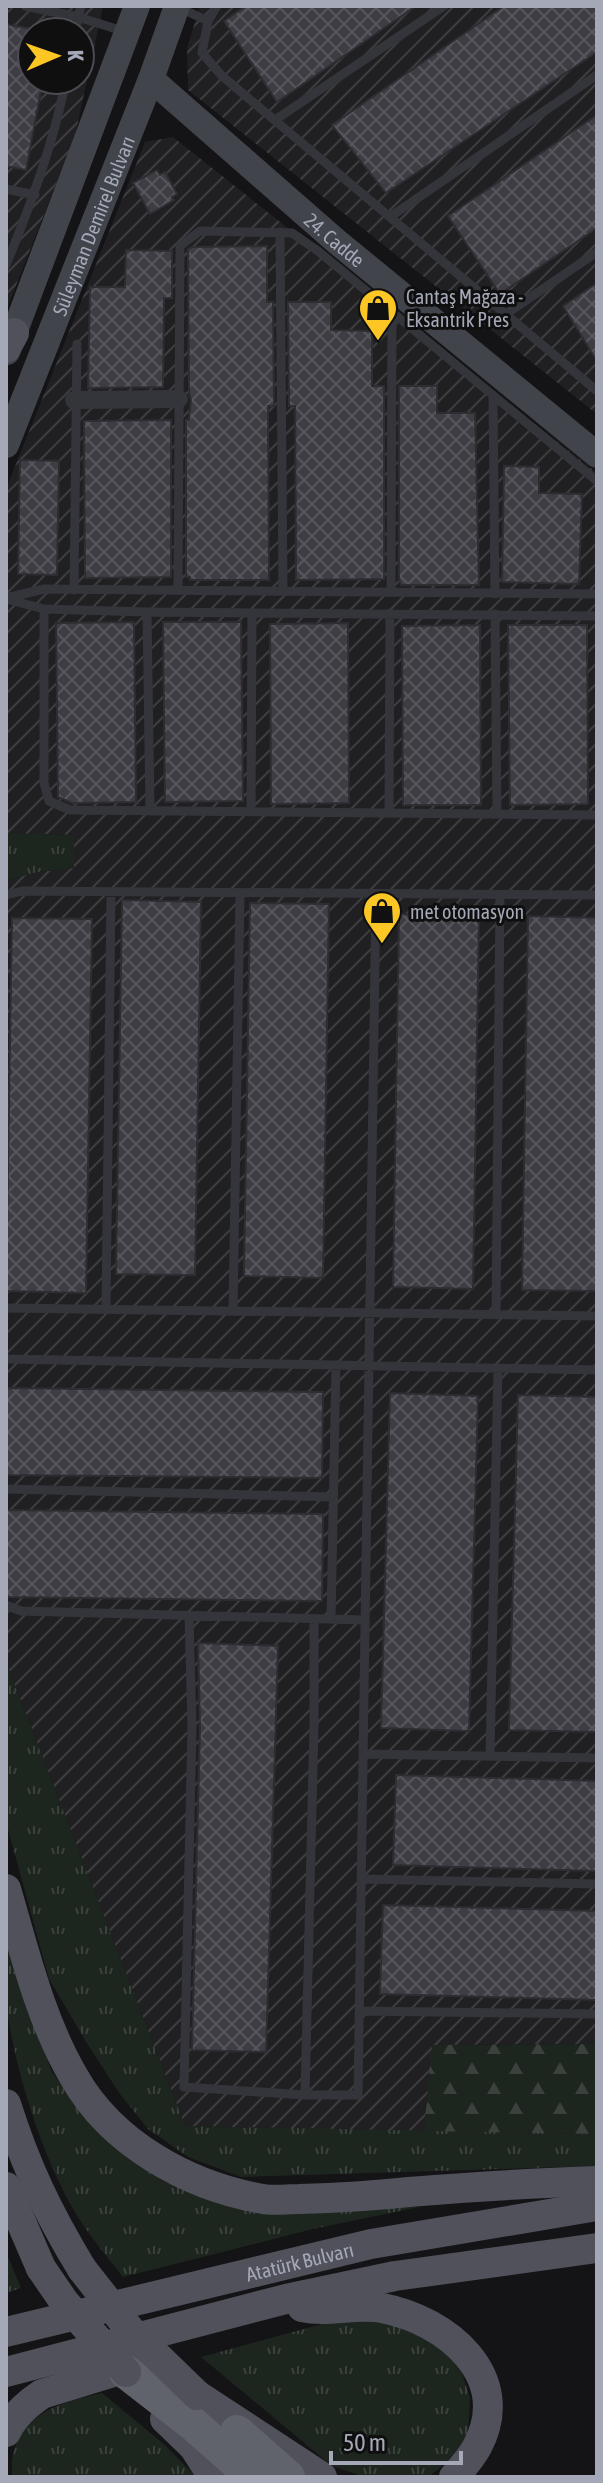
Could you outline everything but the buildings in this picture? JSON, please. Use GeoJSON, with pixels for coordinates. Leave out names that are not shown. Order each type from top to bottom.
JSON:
{"type":"FeatureCollection","features":[{"type":"Feature","properties":{"kind":"highway"},"geometry":{"type":"LineString","coordinates":[[126,2372],[193,2424],[253,2477]]}},
{"type":"Feature","properties":{"kind":"highway"},"geometry":{"type":"LineString","coordinates":[[197,2395],[288,2477]]}},
{"type":"Feature","properties":{"kind":"main road","name":"Süleyman Demirel Bulvarı"},"geometry":{"type":"LineString","coordinates":[[9,346],[137,6]]}},
{"type":"Feature","properties":{"kind":"main road","name":"Süleyman Demirel Bulvarı"},"geometry":{"type":"LineString","coordinates":[[6,445],[177,6]]}},
{"type":"Feature","properties":{"kind":"main road","name":"24. Cadde"},"geometry":{"type":"LineString","coordinates":[[151,79],[336,241],[597,455]]}},
{"type":"Feature","properties":{"kind":"main road"},"geometry":{"type":"LineString","coordinates":[[6,1889],[37,1996],[74,2078],[93,2107],[114,2127],[142,2149],[181,2172],[229,2190],[266,2199],[336,2198],[597,2181]]}},
{"type":"Feature","properties":{"kind":"main road"},"geometry":{"type":"LineString","coordinates":[[6,2104],[45,2207],[82,2269],[130,2330],[197,2395],[322,2477]]}},
{"type":"Feature","properties":{"kind":"main road"},"geometry":{"type":"LineString","coordinates":[[6,2187],[41,2268],[65,2303],[126,2372],[141,2395],[194,2447],[213,2477]]}},
{"type":"Feature","properties":{"kind":"main road","name":"Atatürk Bulvarı"},"geometry":{"type":"LineString","coordinates":[[6,2332],[371,2244],[597,2206]]}},
{"type":"Feature","properties":{"kind":"main road","name":"Atatürk Bulvarı"},"geometry":{"type":"LineString","coordinates":[[6,2372],[286,2299],[395,2276],[597,2248]]}},
{"type":"Feature","properties":{"kind":"main road"},"geometry":{"type":"LineString","coordinates":[[286,2299],[304,2308],[379,2307],[407,2314],[427,2321],[462,2346],[474,2363],[487,2406],[484,2430],[477,2447],[454,2477]]}},
{"type":"Feature","properties":{"kind":"main road"},"geometry":{"type":"LineString","coordinates":[[6,2432],[11,2421],[27,2404],[42,2394],[154,2359],[188,2337],[202,2321]]}},
{"type":"Feature","properties":{"kind":"street"},"geometry":{"type":"LineString","coordinates":[[74,400],[179,399]]}},
{"type":"Feature","properties":{"kind":"lane"},"geometry":{"type":"LineString","coordinates":[[25,6],[80,11],[128,33]]}},
{"type":"Feature","properties":{"kind":"lane"},"geometry":{"type":"LineString","coordinates":[[177,6],[208,21]]}},
{"type":"Feature","properties":{"kind":"lane"},"geometry":{"type":"LineString","coordinates":[[275,120],[444,6]]}},
{"type":"Feature","properties":{"kind":"lane"},"geometry":{"type":"LineString","coordinates":[[217,7],[208,21],[202,53],[222,76],[597,391]]}},
{"type":"Feature","properties":{"kind":"lane"},"geometry":{"type":"LineString","coordinates":[[390,217],[597,75]]}},
{"type":"Feature","properties":{"kind":"lane"},"geometry":{"type":"LineString","coordinates":[[6,265],[35,195],[56,130],[63,96]]}},
{"type":"Feature","properties":{"kind":"lane"},"geometry":{"type":"LineString","coordinates":[[6,189],[35,195]]}},
{"type":"Feature","properties":{"kind":"lane"},"geometry":{"type":"LineString","coordinates":[[178,590],[180,246],[200,231],[292,233],[318,251],[597,481]]}},
{"type":"Feature","properties":{"kind":"lane"},"geometry":{"type":"LineString","coordinates":[[280,232],[283,591]]}},
{"type":"Feature","properties":{"kind":"lane"},"geometry":{"type":"LineString","coordinates":[[506,314],[597,252]]}},
{"type":"Feature","properties":{"kind":"lane"},"geometry":{"type":"LineString","coordinates":[[391,592],[392,312]]}},
{"type":"Feature","properties":{"kind":"lane"},"geometry":{"type":"LineString","coordinates":[[74,590],[77,344]]}},
{"type":"Feature","properties":{"kind":"lane"},"geometry":{"type":"LineString","coordinates":[[493,395],[495,594]]}},
{"type":"Feature","properties":{"kind":"lane"},"geometry":{"type":"LineString","coordinates":[[6,598],[44,589],[597,594]]}},
{"type":"Feature","properties":{"kind":"lane"},"geometry":{"type":"LineString","coordinates":[[6,598],[44,609],[597,616]]}},
{"type":"Feature","properties":{"kind":"lane"},"geometry":{"type":"LineString","coordinates":[[44,609],[44,783],[49,801],[70,810],[597,815]]}},
{"type":"Feature","properties":{"kind":"lane"},"geometry":{"type":"LineString","coordinates":[[147,612],[150,811]]}},
{"type":"Feature","properties":{"kind":"lane"},"geometry":{"type":"LineString","coordinates":[[251,811],[252,613]]}},
{"type":"Feature","properties":{"kind":"lane"},"geometry":{"type":"LineString","coordinates":[[389,813],[390,613]]}},
{"type":"Feature","properties":{"kind":"lane"},"geometry":{"type":"LineString","coordinates":[[495,614],[497,814]]}},
{"type":"Feature","properties":{"kind":"lane"},"geometry":{"type":"LineString","coordinates":[[6,895],[22,891],[597,895]]}},
{"type":"Feature","properties":{"kind":"lane"},"geometry":{"type":"LineString","coordinates":[[106,1309],[111,892]]}},
{"type":"Feature","properties":{"kind":"lane"},"geometry":{"type":"LineString","coordinates":[[233,1311],[240,893]]}},
{"type":"Feature","properties":{"kind":"lane"},"geometry":{"type":"LineString","coordinates":[[189,1616],[192,1727],[184,2087],[305,2095],[358,2095],[376,894]]}},
{"type":"Feature","properties":{"kind":"lane"},"geometry":{"type":"LineString","coordinates":[[496,1315],[500,895]]}},
{"type":"Feature","properties":{"kind":"lane"},"geometry":{"type":"LineString","coordinates":[[6,1308],[597,1316]]}},
{"type":"Feature","properties":{"kind":"lane"},"geometry":{"type":"LineString","coordinates":[[6,1359],[597,1370]]}},
{"type":"Feature","properties":{"kind":"lane"},"geometry":{"type":"LineString","coordinates":[[331,1619],[336,1365]]}},
{"type":"Feature","properties":{"kind":"lane"},"geometry":{"type":"LineString","coordinates":[[490,1756],[498,1368]]}},
{"type":"Feature","properties":{"kind":"lane"},"geometry":{"type":"LineString","coordinates":[[6,1489],[333,1497]]}},
{"type":"Feature","properties":{"kind":"lane"},"geometry":{"type":"LineString","coordinates":[[6,1605],[21,1611],[365,1620]]}},
{"type":"Feature","properties":{"kind":"lane"},"geometry":{"type":"LineString","coordinates":[[305,2095],[314,1619]]}},
{"type":"Feature","properties":{"kind":"lane"},"geometry":{"type":"LineString","coordinates":[[363,1754],[597,1758]]}},
{"type":"Feature","properties":{"kind":"lane"},"geometry":{"type":"LineString","coordinates":[[361,1879],[597,1884]]}},
{"type":"Feature","properties":{"kind":"lane"},"geometry":{"type":"LineString","coordinates":[[361,2011],[597,2014]]}},
{"type":"Feature","properties":{"kind":"shaded area"},"geometry":{"type":"Polygon","coordinates":[[[6,6],[103,6],[96,38],[96,16],[16,16],[16,96],[84,96],[75,136],[6,311],[6,6]]]}},
{"type":"Feature","properties":{"kind":"shaded area"},"geometry":{"type":"Polygon","coordinates":[[[200,6],[597,6],[597,414],[188,90],[187,48],[200,6]]]}},
{"type":"Feature","properties":{"kind":"shaded area"},"geometry":{"type":"Polygon","coordinates":[[[173,137],[597,473],[597,2044],[433,2045],[424,2131],[185,2126],[6,1662],[6,880],[73,868],[74,835],[6,833],[6,489],[145,142],[173,137]]]}},
{"type":"Feature","properties":{"kind":"green space"},"geometry":{"type":"Polygon","coordinates":[[[6,833],[74,835],[74,868],[6,880],[6,833]]]}},
{"type":"Feature","properties":{"kind":"green space"},"geometry":{"type":"Polygon","coordinates":[[[6,1662],[185,2126],[597,2134],[597,2166],[241,2177],[188,2157],[148,2129],[120,2094],[49,1979],[6,1822],[6,1662]]]}},
{"type":"Feature","properties":{"kind":"green space"},"geometry":{"type":"Polygon","coordinates":[[[6,1934],[52,2072],[107,2140],[131,2161],[163,2181],[207,2199],[359,2208],[419,2207],[313,2229],[123,2277],[72,2207],[49,2160],[30,2108],[15,2053],[6,2002],[6,1934]]]}},
{"type":"Feature","properties":{"kind":"green space"},"geometry":{"type":"Polygon","coordinates":[[[597,2044],[597,2134],[424,2131],[432,2045],[597,2044]]]}},
{"type":"Feature","properties":{"kind":"green space"},"geometry":{"type":"Polygon","coordinates":[[[6,2252],[21,2288],[6,2293],[6,2252]]]}},
{"type":"Feature","properties":{"kind":"green space"},"geometry":{"type":"Polygon","coordinates":[[[359,2317],[416,2331],[459,2363],[470,2398],[468,2435],[449,2460],[430,2476],[365,2477],[332,2466],[201,2357],[337,2320],[359,2317]]]}},
{"type":"Feature","properties":{"kind":"green space"},"geometry":{"type":"Polygon","coordinates":[[[102,2393],[165,2445],[196,2477],[12,2477],[13,2454],[27,2426],[61,2404],[102,2393]]]}},
{"type":"Feature","properties":{"kind":"place","name":"Cantaş Mağaza - Eksantrik Pres"},"geometry":{"type":"Point","coordinates":[378,342]}},
{"type":"Feature","properties":{"kind":"place","name":"met otomasyon"},"geometry":{"type":"Point","coordinates":[382,945]}}]}
